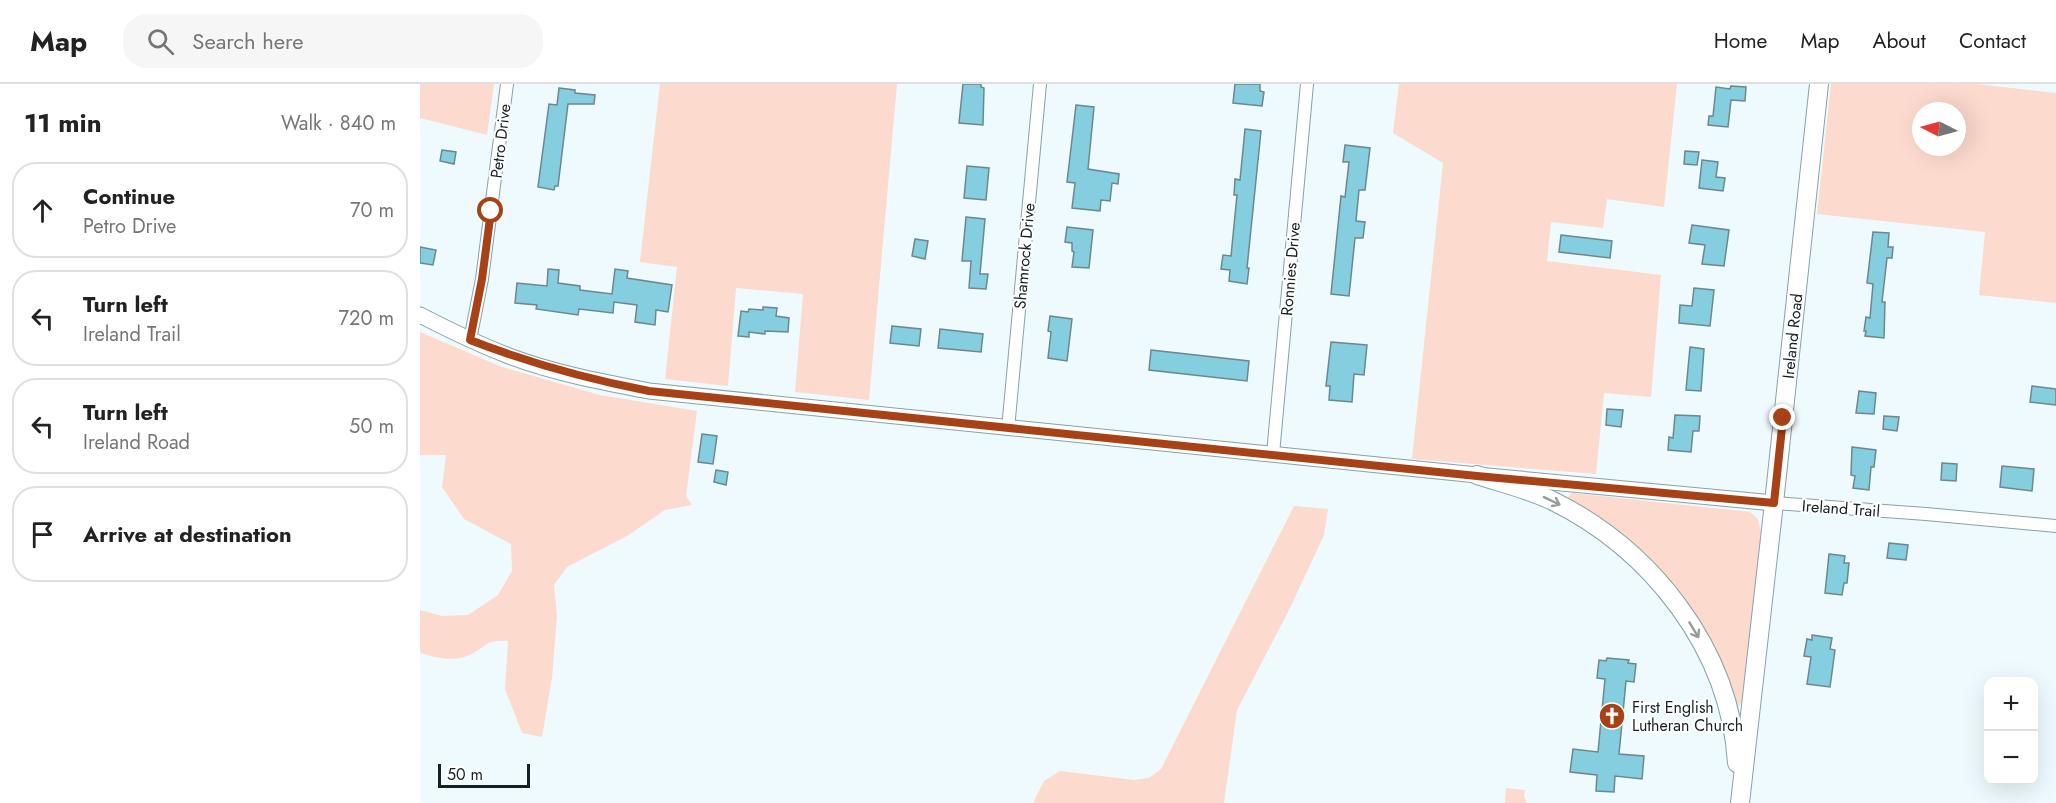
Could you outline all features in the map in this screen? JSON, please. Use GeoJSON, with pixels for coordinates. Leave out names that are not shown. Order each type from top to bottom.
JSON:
{"type":"FeatureCollection","features":[{"type":"Feature","properties":{"kind":"main road","name":"Ireland Road"},"geometry":{"type":"LineString","coordinates":[[1739,803],[1819,84]]}},
{"type":"Feature","properties":{"kind":"main road"},"geometry":{"type":"LineString","coordinates":[[1477,476],[1549,499],[1576,514],[1628,550],[1667,590],[1696,632],[1719,683],[1736,749],[1739,803]]}},
{"type":"Feature","properties":{"kind":"street","name":"Petro Drive"},"geometry":{"type":"LineString","coordinates":[[470,340],[482,279],[507,84]]}},
{"type":"Feature","properties":{"kind":"street","name":"Shamrock Drive"},"geometry":{"type":"LineString","coordinates":[[1008,429],[1040,84]]}},
{"type":"Feature","properties":{"kind":"street","name":"Ronnies Drive"},"geometry":{"type":"LineString","coordinates":[[1273,454],[1307,84]]}},
{"type":"Feature","properties":{"kind":"street","name":"Ireland Trail"},"geometry":{"type":"LineString","coordinates":[[420,315],[470,340],[551,369],[649,391],[1477,476],[2056,526]]}},
{"type":"Feature","properties":{"kind":"shaded area"},"geometry":{"type":"Polygon","coordinates":[[[420,84],[494,84],[487,135],[420,118],[420,84]]]}},
{"type":"Feature","properties":{"kind":"shaded area"},"geometry":{"type":"Polygon","coordinates":[[[660,84],[897,84],[869,400],[795,392],[803,294],[736,288],[728,386],[665,379],[677,267],[640,262],[660,84]]]}},
{"type":"Feature","properties":{"kind":"shaded area"},"geometry":{"type":"Polygon","coordinates":[[[1399,84],[1677,84],[1664,207],[1607,199],[1603,228],[1551,222],[1547,261],[1661,275],[1651,397],[1604,393],[1596,474],[1412,459],[1443,163],[1393,133],[1399,84]]]}},
{"type":"Feature","properties":{"kind":"shaded area"},"geometry":{"type":"Polygon","coordinates":[[[1831,84],[1976,84],[2056,93],[2056,303],[1979,295],[1985,232],[1817,214],[1831,84]]]}},
{"type":"Feature","properties":{"kind":"shaded area"},"geometry":{"type":"Polygon","coordinates":[[[420,332],[502,367],[600,395],[697,411],[686,496],[692,505],[665,510],[627,536],[567,567],[554,585],[557,616],[552,678],[542,737],[522,733],[505,689],[508,641],[490,642],[475,652],[457,658],[445,659],[421,653],[420,650],[420,610],[442,616],[468,615],[498,595],[512,571],[511,544],[464,519],[442,487],[446,455],[420,455],[420,332]]]}},
{"type":"Feature","properties":{"kind":"shaded area"},"geometry":{"type":"Polygon","coordinates":[[[1572,493],[1750,512],[1758,519],[1761,532],[1744,699],[1737,708],[1733,706],[1697,619],[1673,584],[1648,557],[1619,533],[1565,500],[1572,493]]]}},
{"type":"Feature","properties":{"kind":"shaded area"},"geometry":{"type":"Polygon","coordinates":[[[1294,506],[1328,509],[1324,535],[1289,610],[1237,710],[1224,803],[1033,803],[1044,781],[1060,771],[1134,780],[1149,778],[1161,769],[1294,506]]]}},
{"type":"Feature","properties":{"kind":"shaded area"},"geometry":{"type":"Polygon","coordinates":[[[1506,788],[1525,790],[1524,796],[1527,803],[1505,803],[1506,788]]]}},
{"type":"Feature","properties":{"kind":"building"},"geometry":{"type":"Polygon","coordinates":[[[963,84],[981,84],[984,88],[983,125],[959,123],[963,84]]]}},
{"type":"Feature","properties":{"kind":"building"},"geometry":{"type":"Polygon","coordinates":[[[1235,84],[1260,84],[1260,91],[1264,92],[1262,106],[1233,103],[1235,84]]]}},
{"type":"Feature","properties":{"kind":"building"},"geometry":{"type":"Polygon","coordinates":[[[1731,86],[1746,87],[1745,101],[1731,100],[1728,127],[1708,125],[1709,116],[1713,116],[1716,87],[1730,89],[1731,86]]]}},
{"type":"Feature","properties":{"kind":"building"},"geometry":{"type":"Polygon","coordinates":[[[559,88],[575,90],[575,93],[595,95],[594,104],[568,104],[558,186],[555,186],[554,190],[538,187],[549,104],[557,105],[559,88]]]}},
{"type":"Feature","properties":{"kind":"building"},"geometry":{"type":"Polygon","coordinates":[[[1076,105],[1094,107],[1088,169],[1119,174],[1118,184],[1112,183],[1110,201],[1101,200],[1100,211],[1072,208],[1075,183],[1067,182],[1076,105]]]}},
{"type":"Feature","properties":{"kind":"building"},"geometry":{"type":"Polygon","coordinates":[[[1245,129],[1261,131],[1247,284],[1229,281],[1230,270],[1221,269],[1223,255],[1231,256],[1237,195],[1234,195],[1235,179],[1240,180],[1245,129]]]}},
{"type":"Feature","properties":{"kind":"building"},"geometry":{"type":"Polygon","coordinates":[[[1345,145],[1370,148],[1365,190],[1359,190],[1356,221],[1365,222],[1363,238],[1355,238],[1349,296],[1331,294],[1341,196],[1345,197],[1349,162],[1343,162],[1345,145]]]}},
{"type":"Feature","properties":{"kind":"building"},"geometry":{"type":"Polygon","coordinates":[[[442,150],[456,152],[454,164],[440,161],[442,150]]]}},
{"type":"Feature","properties":{"kind":"building"},"geometry":{"type":"Polygon","coordinates":[[[1685,151],[1699,152],[1697,165],[1684,164],[1685,151]]]}},
{"type":"Feature","properties":{"kind":"building"},"geometry":{"type":"Polygon","coordinates":[[[1702,160],[1718,162],[1716,177],[1725,178],[1723,191],[1699,188],[1702,160]]]}},
{"type":"Feature","properties":{"kind":"building"},"geometry":{"type":"Polygon","coordinates":[[[967,166],[989,168],[986,200],[964,198],[967,166]]]}},
{"type":"Feature","properties":{"kind":"building"},"geometry":{"type":"Polygon","coordinates":[[[966,217],[985,219],[980,274],[988,274],[986,289],[969,288],[971,261],[962,261],[966,217]]]}},
{"type":"Feature","properties":{"kind":"building"},"geometry":{"type":"Polygon","coordinates":[[[1692,225],[1729,230],[1724,266],[1702,264],[1705,245],[1689,243],[1692,225]]]}},
{"type":"Feature","properties":{"kind":"building"},"geometry":{"type":"Polygon","coordinates":[[[1067,227],[1093,230],[1089,268],[1072,267],[1074,252],[1072,243],[1065,242],[1067,227]]]}},
{"type":"Feature","properties":{"kind":"building"},"geometry":{"type":"Polygon","coordinates":[[[1873,232],[1889,233],[1888,247],[1893,247],[1892,258],[1887,258],[1882,302],[1885,302],[1884,338],[1865,336],[1866,331],[1864,331],[1866,317],[1870,318],[1873,284],[1867,283],[1873,232]]]}},
{"type":"Feature","properties":{"kind":"building"},"geometry":{"type":"Polygon","coordinates":[[[1561,235],[1612,241],[1610,258],[1559,252],[1561,235]]]}},
{"type":"Feature","properties":{"kind":"building"},"geometry":{"type":"Polygon","coordinates":[[[915,239],[928,241],[925,259],[912,256],[915,239]]]}},
{"type":"Feature","properties":{"kind":"building"},"geometry":{"type":"Polygon","coordinates":[[[420,247],[436,250],[433,265],[420,263],[420,247]]]}},
{"type":"Feature","properties":{"kind":"building"},"geometry":{"type":"Polygon","coordinates":[[[548,269],[559,270],[558,283],[580,286],[580,290],[612,294],[615,269],[628,271],[627,278],[672,285],[668,312],[656,310],[655,325],[635,322],[637,305],[614,302],[613,313],[579,309],[578,315],[536,309],[537,305],[515,303],[517,283],[547,286],[548,269]]]}},
{"type":"Feature","properties":{"kind":"building"},"geometry":{"type":"Polygon","coordinates":[[[1694,288],[1714,290],[1710,326],[1679,323],[1680,305],[1692,306],[1694,288]]]}},
{"type":"Feature","properties":{"kind":"building"},"geometry":{"type":"Polygon","coordinates":[[[763,307],[777,308],[776,316],[789,318],[788,332],[765,331],[765,334],[749,332],[749,337],[738,336],[741,311],[763,310],[763,307]]]}},
{"type":"Feature","properties":{"kind":"building"},"geometry":{"type":"Polygon","coordinates":[[[1050,316],[1072,319],[1067,361],[1048,358],[1050,316]]]}},
{"type":"Feature","properties":{"kind":"building"},"geometry":{"type":"Polygon","coordinates":[[[892,326],[921,329],[919,346],[890,343],[892,326]]]}},
{"type":"Feature","properties":{"kind":"building"},"geometry":{"type":"Polygon","coordinates":[[[940,329],[983,334],[981,352],[938,348],[940,329]]]}},
{"type":"Feature","properties":{"kind":"building"},"geometry":{"type":"Polygon","coordinates":[[[1331,342],[1367,345],[1364,375],[1354,374],[1352,402],[1329,400],[1330,386],[1326,386],[1331,342]]]}},
{"type":"Feature","properties":{"kind":"building"},"geometry":{"type":"Polygon","coordinates":[[[1690,347],[1704,349],[1701,391],[1686,390],[1690,347]]]}},
{"type":"Feature","properties":{"kind":"building"},"geometry":{"type":"Polygon","coordinates":[[[1151,350],[1249,361],[1247,381],[1149,370],[1151,350]]]}},
{"type":"Feature","properties":{"kind":"building"},"geometry":{"type":"Polygon","coordinates":[[[2032,386],[2056,389],[2056,405],[2030,402],[2032,386]]]}},
{"type":"Feature","properties":{"kind":"building"},"geometry":{"type":"Polygon","coordinates":[[[1859,391],[1876,393],[1874,414],[1856,413],[1859,391]]]}},
{"type":"Feature","properties":{"kind":"building"},"geometry":{"type":"Polygon","coordinates":[[[1607,409],[1623,410],[1621,427],[1606,425],[1607,409]]]}},
{"type":"Feature","properties":{"kind":"building"},"geometry":{"type":"Polygon","coordinates":[[[1675,415],[1700,416],[1699,431],[1693,431],[1691,452],[1668,450],[1669,437],[1673,438],[1675,415]]]}},
{"type":"Feature","properties":{"kind":"building"},"geometry":{"type":"Polygon","coordinates":[[[1884,416],[1899,417],[1897,431],[1883,429],[1884,416]]]}},
{"type":"Feature","properties":{"kind":"building"},"geometry":{"type":"Polygon","coordinates":[[[702,434],[717,436],[713,464],[698,462],[702,434]]]}},
{"type":"Feature","properties":{"kind":"building"},"geometry":{"type":"Polygon","coordinates":[[[1852,447],[1876,450],[1874,467],[1871,467],[1869,490],[1853,488],[1855,476],[1851,475],[1852,447]]]}},
{"type":"Feature","properties":{"kind":"building"},"geometry":{"type":"Polygon","coordinates":[[[1942,463],[1957,464],[1956,481],[1941,480],[1942,463]]]}},
{"type":"Feature","properties":{"kind":"building"},"geometry":{"type":"Polygon","coordinates":[[[2002,466],[2034,469],[2032,491],[2000,487],[2002,466]]]}},
{"type":"Feature","properties":{"kind":"building"},"geometry":{"type":"Polygon","coordinates":[[[716,470],[728,472],[726,485],[714,482],[716,470]]]}},
{"type":"Feature","properties":{"kind":"building"},"geometry":{"type":"Polygon","coordinates":[[[1889,543],[1908,545],[1906,560],[1887,558],[1889,543]]]}},
{"type":"Feature","properties":{"kind":"building"},"geometry":{"type":"Polygon","coordinates":[[[1829,554],[1845,556],[1844,563],[1849,563],[1847,583],[1844,583],[1842,595],[1825,593],[1829,554]]]}},
{"type":"Feature","properties":{"kind":"building"},"geometry":{"type":"Polygon","coordinates":[[[1812,635],[1832,638],[1830,649],[1835,650],[1830,687],[1807,684],[1811,657],[1804,656],[1807,639],[1812,640],[1812,635]]]}},
{"type":"Feature","properties":{"kind":"building","name":"First English Lutheran Church"},"geometry":{"type":"Polygon","coordinates":[[[1607,658],[1629,660],[1628,663],[1636,664],[1634,682],[1626,681],[1619,754],[1644,756],[1642,779],[1615,776],[1614,792],[1596,791],[1597,775],[1570,772],[1573,749],[1598,752],[1605,679],[1597,678],[1599,660],[1606,661],[1607,658]]]}},
{"type":"Feature","properties":{"kind":"place","name":"First English Lutheran Church"},"geometry":{"type":"Point","coordinates":[1612,716]}},
{"type":"Feature","properties":{"kind":"route"},"geometry":{"type":"LineString","coordinates":[[491,211],[482,279],[470,340],[542,366],[649,391],[1477,476],[1774,503],[1783,418]]}}]}
